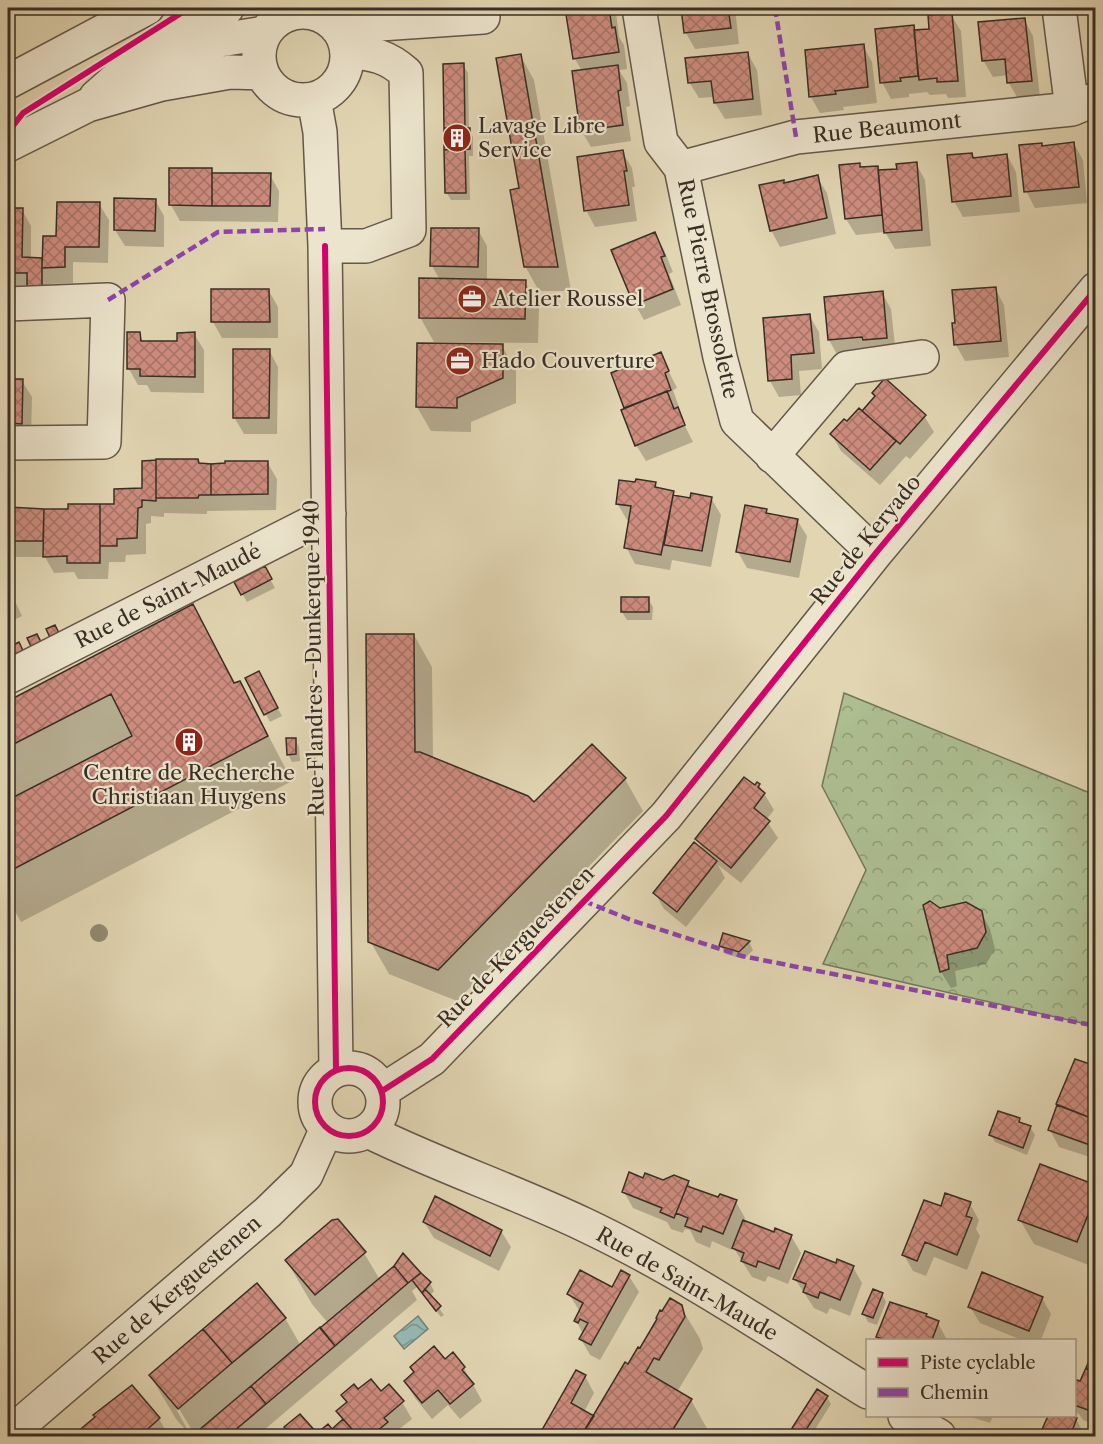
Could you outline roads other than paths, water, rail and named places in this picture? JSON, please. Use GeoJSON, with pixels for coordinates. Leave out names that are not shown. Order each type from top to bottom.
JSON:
{"type":"FeatureCollection","features":[{"type":"Feature","properties":{"kind":"street"},"geometry":{"type":"LineString","coordinates":[[8,82],[147,8]]}},
{"type":"Feature","properties":{"kind":"street"},"geometry":{"type":"LineString","coordinates":[[88,105],[121,75],[227,8]]}},
{"type":"Feature","properties":{"kind":"street"},"geometry":{"type":"LineString","coordinates":[[340,30],[365,25],[385,16],[483,17],[483,8]]}},
{"type":"Feature","properties":{"kind":"street","name":"Rue Pierre Brossolette"},"geometry":{"type":"LineString","coordinates":[[639,8],[661,142],[681,168],[720,357],[737,421],[875,554]]}},
{"type":"Feature","properties":{"kind":"street"},"geometry":{"type":"LineString","coordinates":[[1059,8],[1084,104]]}},
{"type":"Feature","properties":{"kind":"street"},"geometry":{"type":"LineString","coordinates":[[121,75],[141,71],[298,12],[324,17],[375,55],[393,61],[406,73],[409,230],[366,246],[325,246]]}},
{"type":"Feature","properties":{"kind":"street"},"geometry":{"type":"LineString","coordinates":[[280,19],[260,46],[259,60],[262,73],[269,84],[290,98],[314,99],[326,94],[335,86],[346,64],[340,30]]}},
{"type":"Feature","properties":{"kind":"street"},"geometry":{"type":"LineString","coordinates":[[8,145],[88,105],[173,82],[230,72],[262,73]]}},
{"type":"Feature","properties":{"kind":"street","name":"Rue Flandres - Dunkerque 1940"},"geometry":{"type":"LineString","coordinates":[[314,99],[320,132],[325,246],[336,1070]]}},
{"type":"Feature","properties":{"kind":"street","name":"Rue Beaumont"},"geometry":{"type":"LineString","coordinates":[[681,168],[796,137],[1084,104]]}},
{"type":"Feature","properties":{"kind":"street","name":"Rue de Keryado"},"geometry":{"type":"LineString","coordinates":[[666,816],[875,554],[1095,289]]}},
{"type":"Feature","properties":{"kind":"street"},"geometry":{"type":"LineString","coordinates":[[8,304],[108,300],[104,442],[8,443]]}},
{"type":"Feature","properties":{"kind":"street"},"geometry":{"type":"LineString","coordinates":[[772,456],[847,368],[922,357]]}},
{"type":"Feature","properties":{"kind":"street","name":"Rue de Saint-Maudé"},"geometry":{"type":"LineString","coordinates":[[8,677],[329,514]]}},
{"type":"Feature","properties":{"kind":"street","name":"Rue de Kerguestenen"},"geometry":{"type":"LineString","coordinates":[[382,1091],[432,1059],[666,816]]}},
{"type":"Feature","properties":{"kind":"street"},"geometry":{"type":"LineString","coordinates":[[358,1069],[376,1081],[382,1091],[381,1114],[376,1124],[368,1131],[347,1137],[327,1128],[319,1119],[315,1108],[315,1097],[319,1086],[336,1070],[358,1069]]}},
{"type":"Feature","properties":{"kind":"street","name":"Rue de Kerguestenen"},"geometry":{"type":"LineString","coordinates":[[15,1434],[268,1212],[306,1175],[327,1128]]}},
{"type":"Feature","properties":{"kind":"street","name":"Rue de Saint-Maude"},"geometry":{"type":"LineString","coordinates":[[368,1131],[415,1154],[584,1225],[665,1266],[866,1391]]}},
{"type":"Feature","properties":{"kind":"street"},"geometry":{"type":"LineString","coordinates":[[907,1417],[939,1437]]}},
{"type":"Feature","properties":{"kind":"water"},"geometry":{"type":"Polygon","coordinates":[[[418,1316],[428,1329],[404,1349],[394,1336],[418,1316]]]}},
{"type":"Feature","properties":{"kind":"place","name":"Lavage Libre Service"},"geometry":{"type":"Point","coordinates":[457,138]}},
{"type":"Feature","properties":{"kind":"place","name":"Atelier Roussel"},"geometry":{"type":"Point","coordinates":[472,299]}},
{"type":"Feature","properties":{"kind":"place","name":"Hado Couverture"},"geometry":{"type":"Point","coordinates":[460,361]}},
{"type":"Feature","properties":{"kind":"place","name":"Centre de Recherche Christiaan Huygens"},"geometry":{"type":"Point","coordinates":[189,742]}}]}
